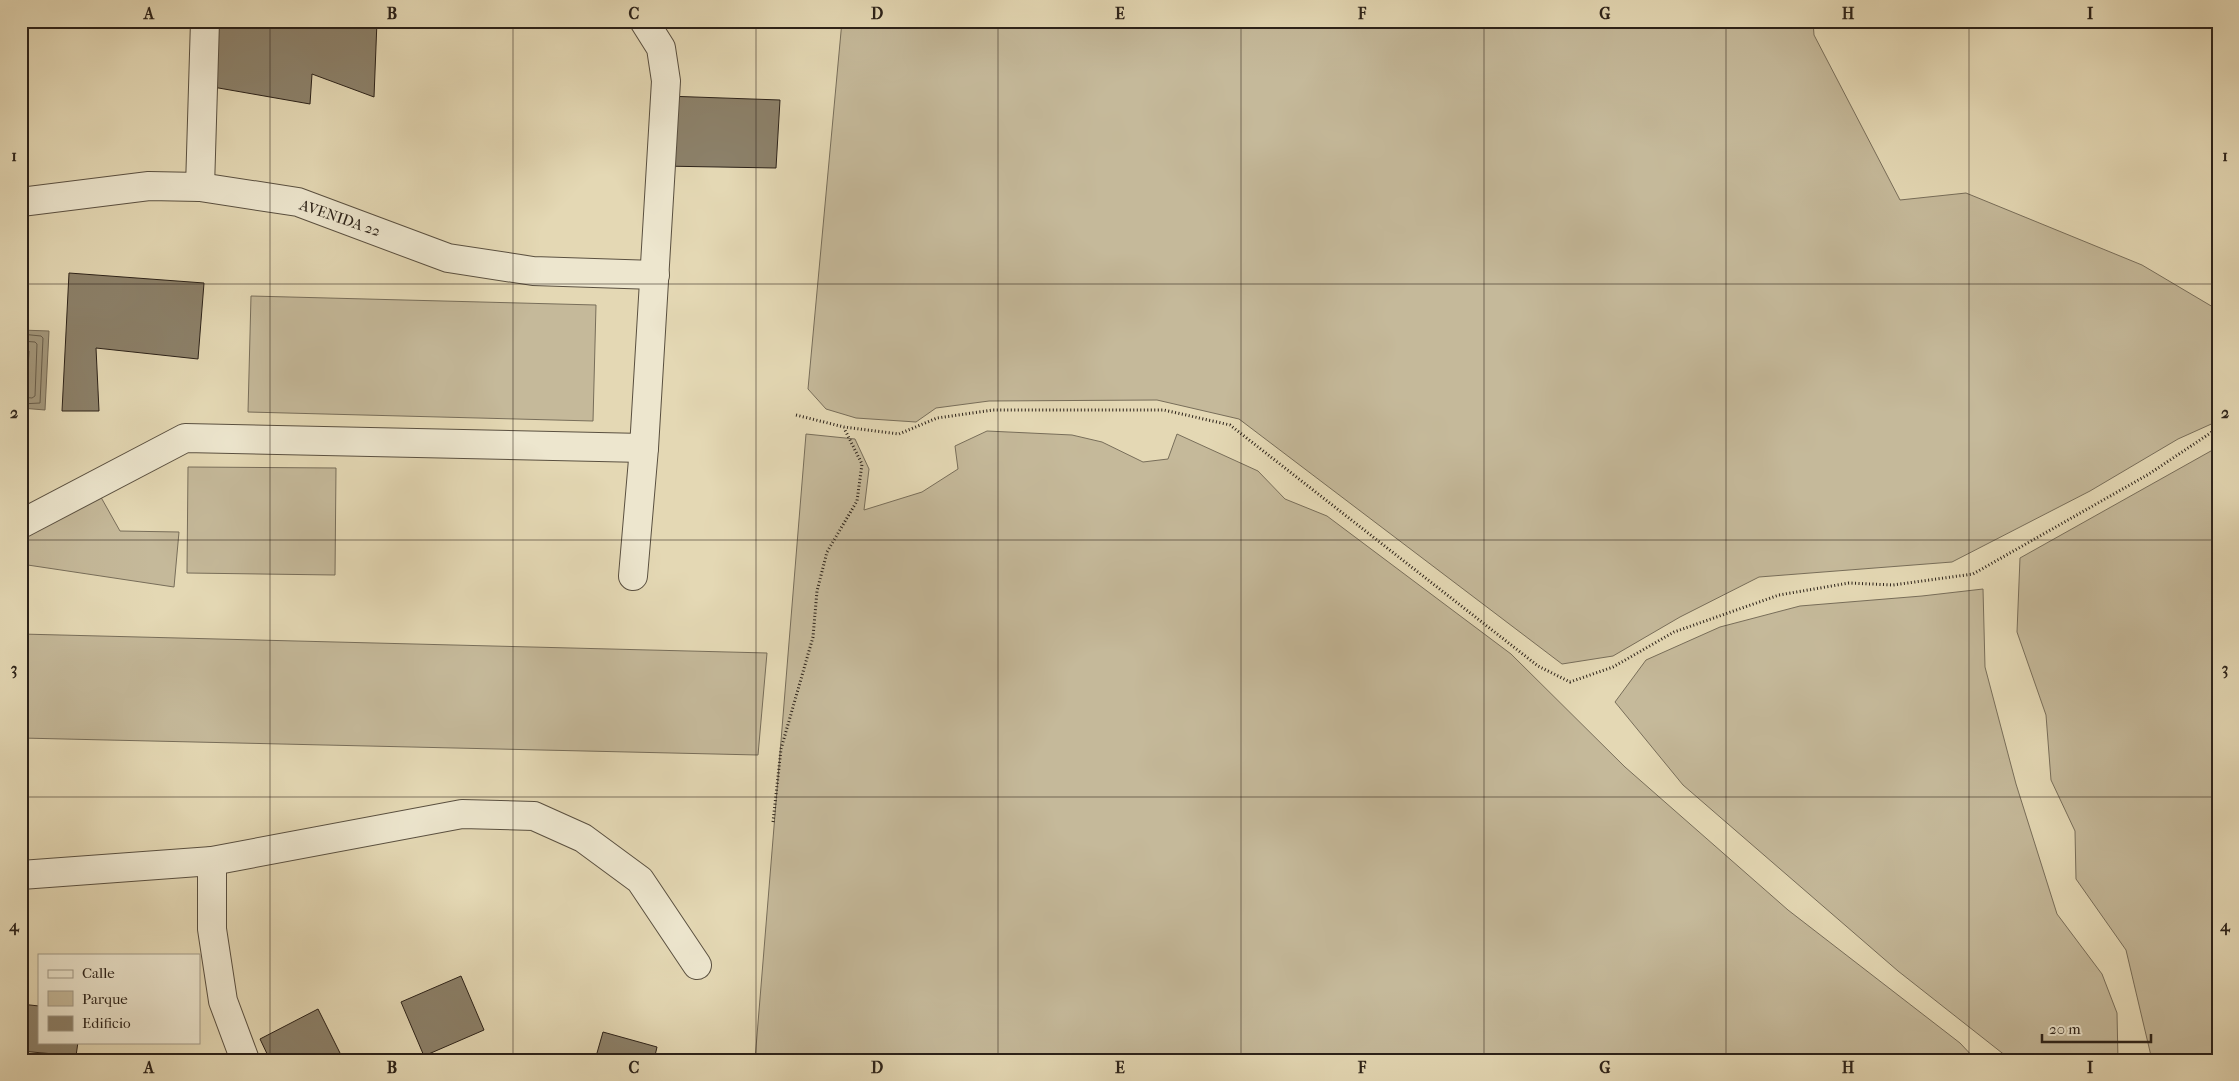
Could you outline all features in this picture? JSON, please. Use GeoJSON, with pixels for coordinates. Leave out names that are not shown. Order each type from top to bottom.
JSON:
{"type":"FeatureCollection","features":[{"type":"Feature","properties":{"kind":"street"},"geometry":{"type":"LineString","coordinates":[[200,187],[205,21]]}},
{"type":"Feature","properties":{"kind":"street"},"geometry":{"type":"LineString","coordinates":[[633,576],[644,448],[666,81],[661,48],[644,21]]}},
{"type":"Feature","properties":{"kind":"street","name":"AVENIDA 22"},"geometry":{"type":"LineString","coordinates":[[21,202],[149,186],[200,187],[298,202],[448,258],[533,271],[655,275]]}},
{"type":"Feature","properties":{"kind":"street"},"geometry":{"type":"LineString","coordinates":[[21,524],[185,438],[644,448]]}},
{"type":"Feature","properties":{"kind":"street"},"geometry":{"type":"LineString","coordinates":[[23,880],[212,861],[462,814],[534,816],[583,838],[640,880],[697,965]]}},
{"type":"Feature","properties":{"kind":"street"},"geometry":{"type":"LineString","coordinates":[[212,861],[212,929],[223,1001],[245,1060]]}},
{"type":"Feature","properties":{"kind":"path"},"geometry":{"type":"LineString","coordinates":[[796,415],[844,427],[899,434],[937,418],[993,410],[1164,410],[1230,425],[1538,666],[1570,682],[1613,667],[1674,632],[1779,595],[1849,583],[1893,585],[1973,574],[2149,474],[2218,428]]}},
{"type":"Feature","properties":{"kind":"path"},"geometry":{"type":"LineString","coordinates":[[774,822],[781,749],[813,637],[817,591],[827,552],[857,501],[862,464],[844,427]]}},
{"type":"Feature","properties":{"kind":"green space"},"geometry":{"type":"Polygon","coordinates":[[[842,21],[1813,21],[1814,35],[1900,200],[1966,193],[2142,265],[2218,310],[2218,421],[2178,439],[2090,491],[1952,562],[1759,577],[1680,617],[1613,656],[1562,664],[1239,419],[1157,400],[989,401],[936,408],[916,422],[856,418],[826,409],[808,389],[842,21]]]}},
{"type":"Feature","properties":{"kind":"green space"},"geometry":{"type":"Polygon","coordinates":[[[251,296],[596,305],[593,421],[248,412],[251,296]]]}},
{"type":"Feature","properties":{"kind":"green space"},"geometry":{"type":"Polygon","coordinates":[[[987,431],[1072,435],[1102,442],[1143,462],[1168,459],[1177,434],[1258,471],[1285,499],[1327,516],[1511,654],[1625,767],[1788,910],[1960,1043],[1976,1060],[755,1060],[806,434],[855,439],[869,469],[864,510],[922,492],[958,469],[955,446],[987,431]]]}},
{"type":"Feature","properties":{"kind":"green space"},"geometry":{"type":"Polygon","coordinates":[[[2218,447],[2218,1060],[2152,1060],[2126,950],[2076,879],[2075,831],[2051,780],[2046,715],[2017,632],[2020,558],[2218,447]]]}},
{"type":"Feature","properties":{"kind":"green space"},"geometry":{"type":"Polygon","coordinates":[[[188,467],[336,468],[335,575],[187,573],[188,467]]]}},
{"type":"Feature","properties":{"kind":"green space"},"geometry":{"type":"Polygon","coordinates":[[[98,492],[120,531],[179,532],[174,587],[21,564],[21,533],[98,492]]]}},
{"type":"Feature","properties":{"kind":"green space"},"geometry":{"type":"Polygon","coordinates":[[[1983,589],[1985,667],[2016,784],[2057,914],[2102,974],[2117,1013],[2118,1060],[2011,1060],[1898,971],[1683,785],[1615,702],[1646,660],[1720,627],[1800,606],[1983,589]]]}},
{"type":"Feature","properties":{"kind":"green space"},"geometry":{"type":"Polygon","coordinates":[[[21,634],[767,653],[758,755],[21,738],[21,634]]]}},
{"type":"Feature","properties":{"kind":"water"},"geometry":{"type":"Polygon","coordinates":[[[21,330],[49,331],[45,410],[21,408],[21,330]]]}},
{"type":"Feature","properties":{"kind":"building"},"geometry":{"type":"Polygon","coordinates":[[[193,21],[377,21],[374,97],[312,74],[310,104],[190,83],[193,21]]]}},
{"type":"Feature","properties":{"kind":"building"},"geometry":{"type":"Polygon","coordinates":[[[666,96],[780,100],[776,168],[660,166],[666,96]]]}},
{"type":"Feature","properties":{"kind":"building"},"geometry":{"type":"Polygon","coordinates":[[[69,273],[204,283],[198,359],[96,348],[99,411],[62,411],[69,273]]]}},
{"type":"Feature","properties":{"kind":"building"},"geometry":{"type":"Polygon","coordinates":[[[461,976],[484,1030],[424,1056],[401,1002],[461,976]]]}},
{"type":"Feature","properties":{"kind":"building"},"geometry":{"type":"Polygon","coordinates":[[[21,1004],[38,1006],[38,1044],[78,1044],[76,1056],[21,1051],[21,1004]]]}},
{"type":"Feature","properties":{"kind":"building"},"geometry":{"type":"Polygon","coordinates":[[[318,1009],[343,1059],[270,1060],[260,1039],[318,1009]]]}},
{"type":"Feature","properties":{"kind":"building"},"geometry":{"type":"Polygon","coordinates":[[[603,1032],[657,1047],[654,1060],[595,1060],[603,1032]]]}}]}
